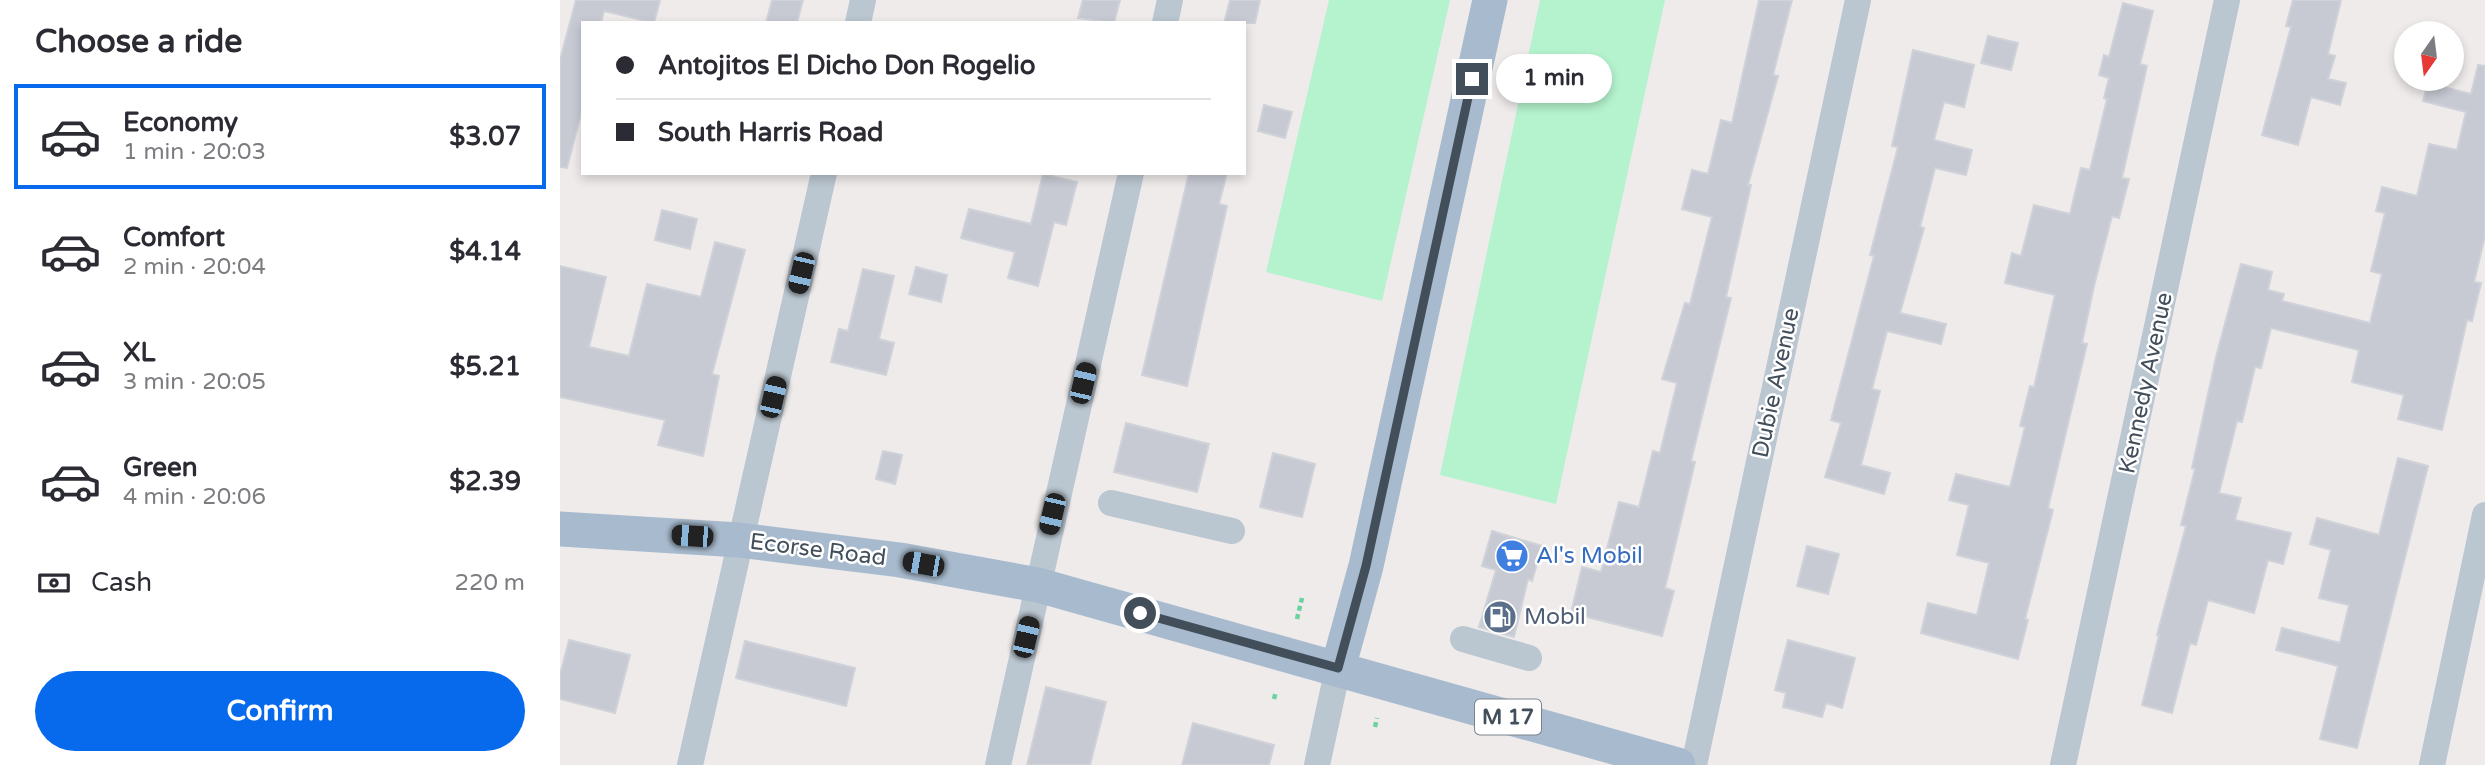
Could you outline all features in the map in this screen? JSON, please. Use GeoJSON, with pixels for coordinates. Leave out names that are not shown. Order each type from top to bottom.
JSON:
{"type":"FeatureCollection","features":[{"type":"Feature","properties":{"kind":"main road"},"geometry":{"type":"LineString","coordinates":[[1338,668],[1369,553],[1490,0]]}},
{"type":"Feature","properties":{"kind":"main road","name":"Ecorse Road"},"geometry":{"type":"LineString","coordinates":[[560,529],[739,540],[900,560],[1038,585],[1678,765]]}},
{"type":"Feature","properties":{"kind":"street"},"geometry":{"type":"LineString","coordinates":[[858,21],[863,0]]}},
{"type":"Feature","properties":{"kind":"street"},"geometry":{"type":"LineString","coordinates":[[1165,21],[1170,0]]}},
{"type":"Feature","properties":{"kind":"street","name":"Dubie Avenue"},"geometry":{"type":"LineString","coordinates":[[1694,765],[1858,0]]}},
{"type":"Feature","properties":{"kind":"street","name":"Kennedy Avenue"},"geometry":{"type":"LineString","coordinates":[[2063,765],[2227,0]]}},
{"type":"Feature","properties":{"kind":"street"},"geometry":{"type":"LineString","coordinates":[[690,765],[824,175]]}},
{"type":"Feature","properties":{"kind":"street"},"geometry":{"type":"LineString","coordinates":[[998,765],[1131,175]]}},
{"type":"Feature","properties":{"kind":"street"},"geometry":{"type":"LineString","coordinates":[[1111,503],[1232,531]]}},
{"type":"Feature","properties":{"kind":"street"},"geometry":{"type":"LineString","coordinates":[[2432,765],[2485,515]]}},
{"type":"Feature","properties":{"kind":"street"},"geometry":{"type":"LineString","coordinates":[[1462,639],[1529,658]]}},
{"type":"Feature","properties":{"kind":"street"},"geometry":{"type":"LineString","coordinates":[[1317,765],[1338,668]]}},
{"type":"Feature","properties":{"kind":"path"},"geometry":{"type":"LineString","coordinates":[[1297,619],[1302,598]]}},
{"type":"Feature","properties":{"kind":"path"},"geometry":{"type":"LineString","coordinates":[[1274,699],[1276,691]]}},
{"type":"Feature","properties":{"kind":"path"},"geometry":{"type":"LineString","coordinates":[[1375,727],[1377,718]]}},
{"type":"Feature","properties":{"kind":"green space"},"geometry":{"type":"Polygon","coordinates":[[[1329,0],[1450,0],[1382,301],[1266,272],[1329,0]]]}},
{"type":"Feature","properties":{"kind":"green space"},"geometry":{"type":"Polygon","coordinates":[[[1540,0],[1665,0],[1556,504],[1440,475],[1540,0]]]}},
{"type":"Feature","properties":{"kind":"building"},"geometry":{"type":"Polygon","coordinates":[[[576,0],[660,0],[655,21],[604,11],[602,21],[581,21],[581,114],[567,168],[560,167],[560,60],[576,0]]]}},
{"type":"Feature","properties":{"kind":"building"},"geometry":{"type":"Polygon","coordinates":[[[772,0],[803,0],[798,21],[767,21],[772,0]]]}},
{"type":"Feature","properties":{"kind":"building"},"geometry":{"type":"Polygon","coordinates":[[[1083,0],[1120,0],[1115,21],[1078,18],[1083,0]]]}},
{"type":"Feature","properties":{"kind":"building"},"geometry":{"type":"Polygon","coordinates":[[[1230,0],[1260,0],[1255,23],[1225,21],[1230,0]]]}},
{"type":"Feature","properties":{"kind":"building"},"geometry":{"type":"Polygon","coordinates":[[[1759,0],[1792,0],[1773,75],[1778,76],[1748,185],[1751,185],[1726,297],[1731,298],[1691,461],[1695,462],[1665,588],[1674,591],[1662,636],[1571,613],[1582,567],[1601,572],[1619,502],[1639,507],[1653,451],[1660,453],[1677,383],[1662,379],[1685,303],[1690,304],[1712,217],[1682,209],[1692,170],[1708,174],[1721,120],[1732,123],[1759,0]]]}},
{"type":"Feature","properties":{"kind":"building"},"geometry":{"type":"Polygon","coordinates":[[[2293,0],[2341,0],[2328,54],[2335,56],[2328,79],[2346,83],[2340,105],[2311,97],[2298,145],[2262,135],[2291,27],[2286,26],[2293,0]]]}},
{"type":"Feature","properties":{"kind":"building"},"geometry":{"type":"Polygon","coordinates":[[[2123,3],[2153,11],[2140,64],[2147,66],[2122,178],[2129,179],[2119,218],[2112,216],[2094,286],[2082,343],[2087,344],[2048,508],[2053,510],[2025,619],[2028,620],[2018,659],[1921,633],[1928,603],[1977,615],[1989,563],[1957,555],[1969,505],[1949,500],[1956,474],[2010,487],[2025,427],[2020,426],[2030,386],[2034,387],[2055,295],[2005,283],[2012,253],[2021,256],[2034,205],[2070,214],[2081,168],[2090,170],[2107,99],[2104,98],[2109,78],[2099,75],[2104,55],[2109,57],[2123,3]]]}},
{"type":"Feature","properties":{"kind":"building"},"geometry":{"type":"Polygon","coordinates":[[[1988,36],[2018,43],[2011,70],[1981,63],[1988,36]]]}},
{"type":"Feature","properties":{"kind":"building"},"geometry":{"type":"Polygon","coordinates":[[[1913,50],[1974,65],[1964,107],[1944,102],[1934,140],[1972,150],[1966,175],[1935,168],[1920,227],[1924,228],[1900,313],[1946,324],[1941,344],[1887,331],[1872,389],[1880,391],[1861,465],[1890,473],[1884,494],[1825,477],[1841,423],[1831,420],[1874,256],[1870,255],[1898,147],[1892,146],[1913,50]]]}},
{"type":"Feature","properties":{"kind":"building"},"geometry":{"type":"Polygon","coordinates":[[[2478,65],[2485,66],[2485,236],[2474,282],[2481,283],[2472,321],[2467,320],[2442,430],[2398,419],[2404,395],[2352,382],[2359,350],[2271,328],[2261,368],[2255,367],[2242,422],[2237,421],[2219,493],[2241,498],[2235,520],[2291,533],[2283,564],[2268,560],[2254,613],[2208,600],[2196,645],[2190,643],[2172,713],[2142,705],[2157,635],[2186,526],[2181,525],[2195,469],[2192,468],[2216,357],[2241,264],[2272,272],[2268,290],[2284,294],[2282,301],[2370,323],[2382,274],[2371,271],[2385,213],[2376,211],[2382,187],[2417,196],[2429,144],[2457,150],[2466,112],[2423,101],[2426,91],[2459,91],[2471,94],[2478,65]]]}},
{"type":"Feature","properties":{"kind":"building"},"geometry":{"type":"Polygon","coordinates":[[[1264,105],[1292,112],[1285,138],[1258,131],[1264,105]]]}},
{"type":"Feature","properties":{"kind":"building"},"geometry":{"type":"Polygon","coordinates":[[[1043,175],[1077,182],[1066,225],[1054,222],[1038,286],[1008,278],[1015,252],[961,238],[969,209],[1031,224],[1043,175]]]}},
{"type":"Feature","properties":{"kind":"building"},"geometry":{"type":"Polygon","coordinates":[[[1189,175],[1226,175],[1219,204],[1227,206],[1187,386],[1142,375],[1189,175]]]}},
{"type":"Feature","properties":{"kind":"building"},"geometry":{"type":"Polygon","coordinates":[[[662,210],[697,219],[690,249],[655,240],[662,210]]]}},
{"type":"Feature","properties":{"kind":"building"},"geometry":{"type":"Polygon","coordinates":[[[715,242],[745,250],[712,374],[719,376],[703,456],[658,445],[665,420],[560,397],[560,266],[606,277],[589,347],[629,356],[647,284],[701,297],[715,242]]]}},
{"type":"Feature","properties":{"kind":"building"},"geometry":{"type":"Polygon","coordinates":[[[916,267],[947,275],[941,302],[909,294],[916,267]]]}},
{"type":"Feature","properties":{"kind":"building"},"geometry":{"type":"Polygon","coordinates":[[[863,269],[894,276],[879,339],[894,343],[886,375],[831,362],[839,329],[848,331],[863,269]]]}},
{"type":"Feature","properties":{"kind":"building"},"geometry":{"type":"Polygon","coordinates":[[[1126,423],[1209,444],[1197,492],[1114,472],[1126,423]]]}},
{"type":"Feature","properties":{"kind":"building"},"geometry":{"type":"Polygon","coordinates":[[[883,451],[902,455],[895,484],[876,479],[883,451]]]}},
{"type":"Feature","properties":{"kind":"building"},"geometry":{"type":"Polygon","coordinates":[[[1273,453],[1315,464],[1302,517],[1260,507],[1273,453]]]}},
{"type":"Feature","properties":{"kind":"building"},"geometry":{"type":"Polygon","coordinates":[[[2398,458],[2428,466],[2357,748],[2320,739],[2338,666],[2276,650],[2282,628],[2340,643],[2349,605],[2319,598],[2331,550],[2310,544],[2317,518],[2379,535],[2398,458]]]}},
{"type":"Feature","properties":{"kind":"building"},"geometry":{"type":"Polygon","coordinates":[[[1492,531],[1542,546],[1532,581],[1528,579],[1514,637],[1479,627],[1496,570],[1482,566],[1492,531]]]}},
{"type":"Feature","properties":{"kind":"building"},"geometry":{"type":"Polygon","coordinates":[[[1807,546],[1839,554],[1828,594],[1797,586],[1807,546]]]}},
{"type":"Feature","properties":{"kind":"building"},"geometry":{"type":"Polygon","coordinates":[[[569,640],[630,655],[615,713],[560,699],[560,675],[569,640]]]}},
{"type":"Feature","properties":{"kind":"building"},"geometry":{"type":"Polygon","coordinates":[[[1788,640],[1855,658],[1842,708],[1826,703],[1822,717],[1783,707],[1786,693],[1775,690],[1788,640]]]}},
{"type":"Feature","properties":{"kind":"building"},"geometry":{"type":"Polygon","coordinates":[[[745,641],[855,668],[846,706],[736,678],[745,641]]]}},
{"type":"Feature","properties":{"kind":"building"},"geometry":{"type":"Polygon","coordinates":[[[1046,687],[1106,702],[1090,765],[1027,765],[1046,687]]]}},
{"type":"Feature","properties":{"kind":"building"},"geometry":{"type":"Polygon","coordinates":[[[1193,723],[1274,745],[1269,765],[1182,765],[1193,723]]]}},
{"type":"Feature","properties":{"kind":"place","name":"Al's Mobil"},"geometry":{"type":"Point","coordinates":[1512,556]}},
{"type":"Feature","properties":{"kind":"place","name":"Mobil"},"geometry":{"type":"Point","coordinates":[1500,617]}},
{"type":"Feature","properties":{"kind":"route"},"geometry":{"type":"LineString","coordinates":[[1140,613],[1338,668],[1366,566],[1472,79]]}}]}
